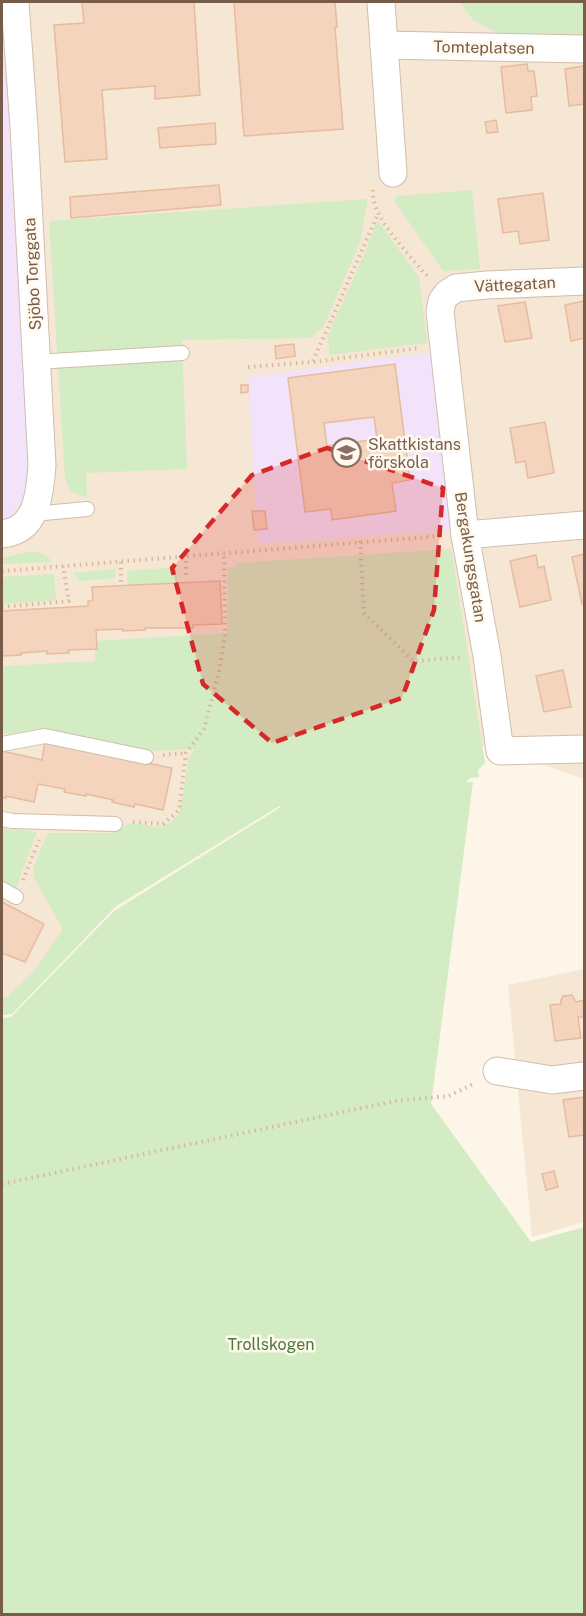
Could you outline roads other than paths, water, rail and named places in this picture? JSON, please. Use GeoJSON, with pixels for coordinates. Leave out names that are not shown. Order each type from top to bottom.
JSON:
{"type":"FeatureCollection","features":[{"type":"Feature","properties":{"kind":"street","name":"Sjöbo Torggata"},"geometry":{"type":"LineString","coordinates":[[15,2],[42,465],[40,494],[33,514]]}},
{"type":"Feature","properties":{"kind":"street"},"geometry":{"type":"LineString","coordinates":[[381,2],[393,173]]}},
{"type":"Feature","properties":{"kind":"street","name":"Tomteplatsen"},"geometry":{"type":"LineString","coordinates":[[384,45],[585,49]]}},
{"type":"Feature","properties":{"kind":"street","name":"Vättegatan"},"geometry":{"type":"LineString","coordinates":[[447,294],[456,288],[487,285],[585,281]]}},
{"type":"Feature","properties":{"kind":"street","name":"Bergakungsgatan"},"geometry":{"type":"LineString","coordinates":[[447,294],[442,301],[440,312],[465,535],[487,656],[500,751],[585,749]]}},
{"type":"Feature","properties":{"kind":"street"},"geometry":{"type":"LineString","coordinates":[[6,534],[21,529],[33,514]]}},
{"type":"Feature","properties":{"kind":"street"},"geometry":{"type":"LineString","coordinates":[[465,535],[585,525]]}},
{"type":"Feature","properties":{"kind":"street"},"geometry":{"type":"LineString","coordinates":[[497,1071],[552,1080],[585,1076]]}},
{"type":"Feature","properties":{"kind":"lane"},"geometry":{"type":"LineString","coordinates":[[36,362],[182,352]]}},
{"type":"Feature","properties":{"kind":"lane"},"geometry":{"type":"LineString","coordinates":[[33,514],[87,509]]}},
{"type":"Feature","properties":{"kind":"lane"},"geometry":{"type":"LineString","coordinates":[[2,744],[45,736],[146,757]]}},
{"type":"Feature","properties":{"kind":"lane"},"geometry":{"type":"LineString","coordinates":[[2,819],[115,824]]}},
{"type":"Feature","properties":{"kind":"lane"},"geometry":{"type":"LineString","coordinates":[[2,889],[16,897]]}},
{"type":"Feature","properties":{"kind":"place","name":"Skattkistans förskola"},"geometry":{"type":"Point","coordinates":[347,453]}},
{"type":"Feature","properties":{"kind":"park label","name":"Trollskogen"},"geometry":{"type":"Point","coordinates":[271,1344]}}]}
